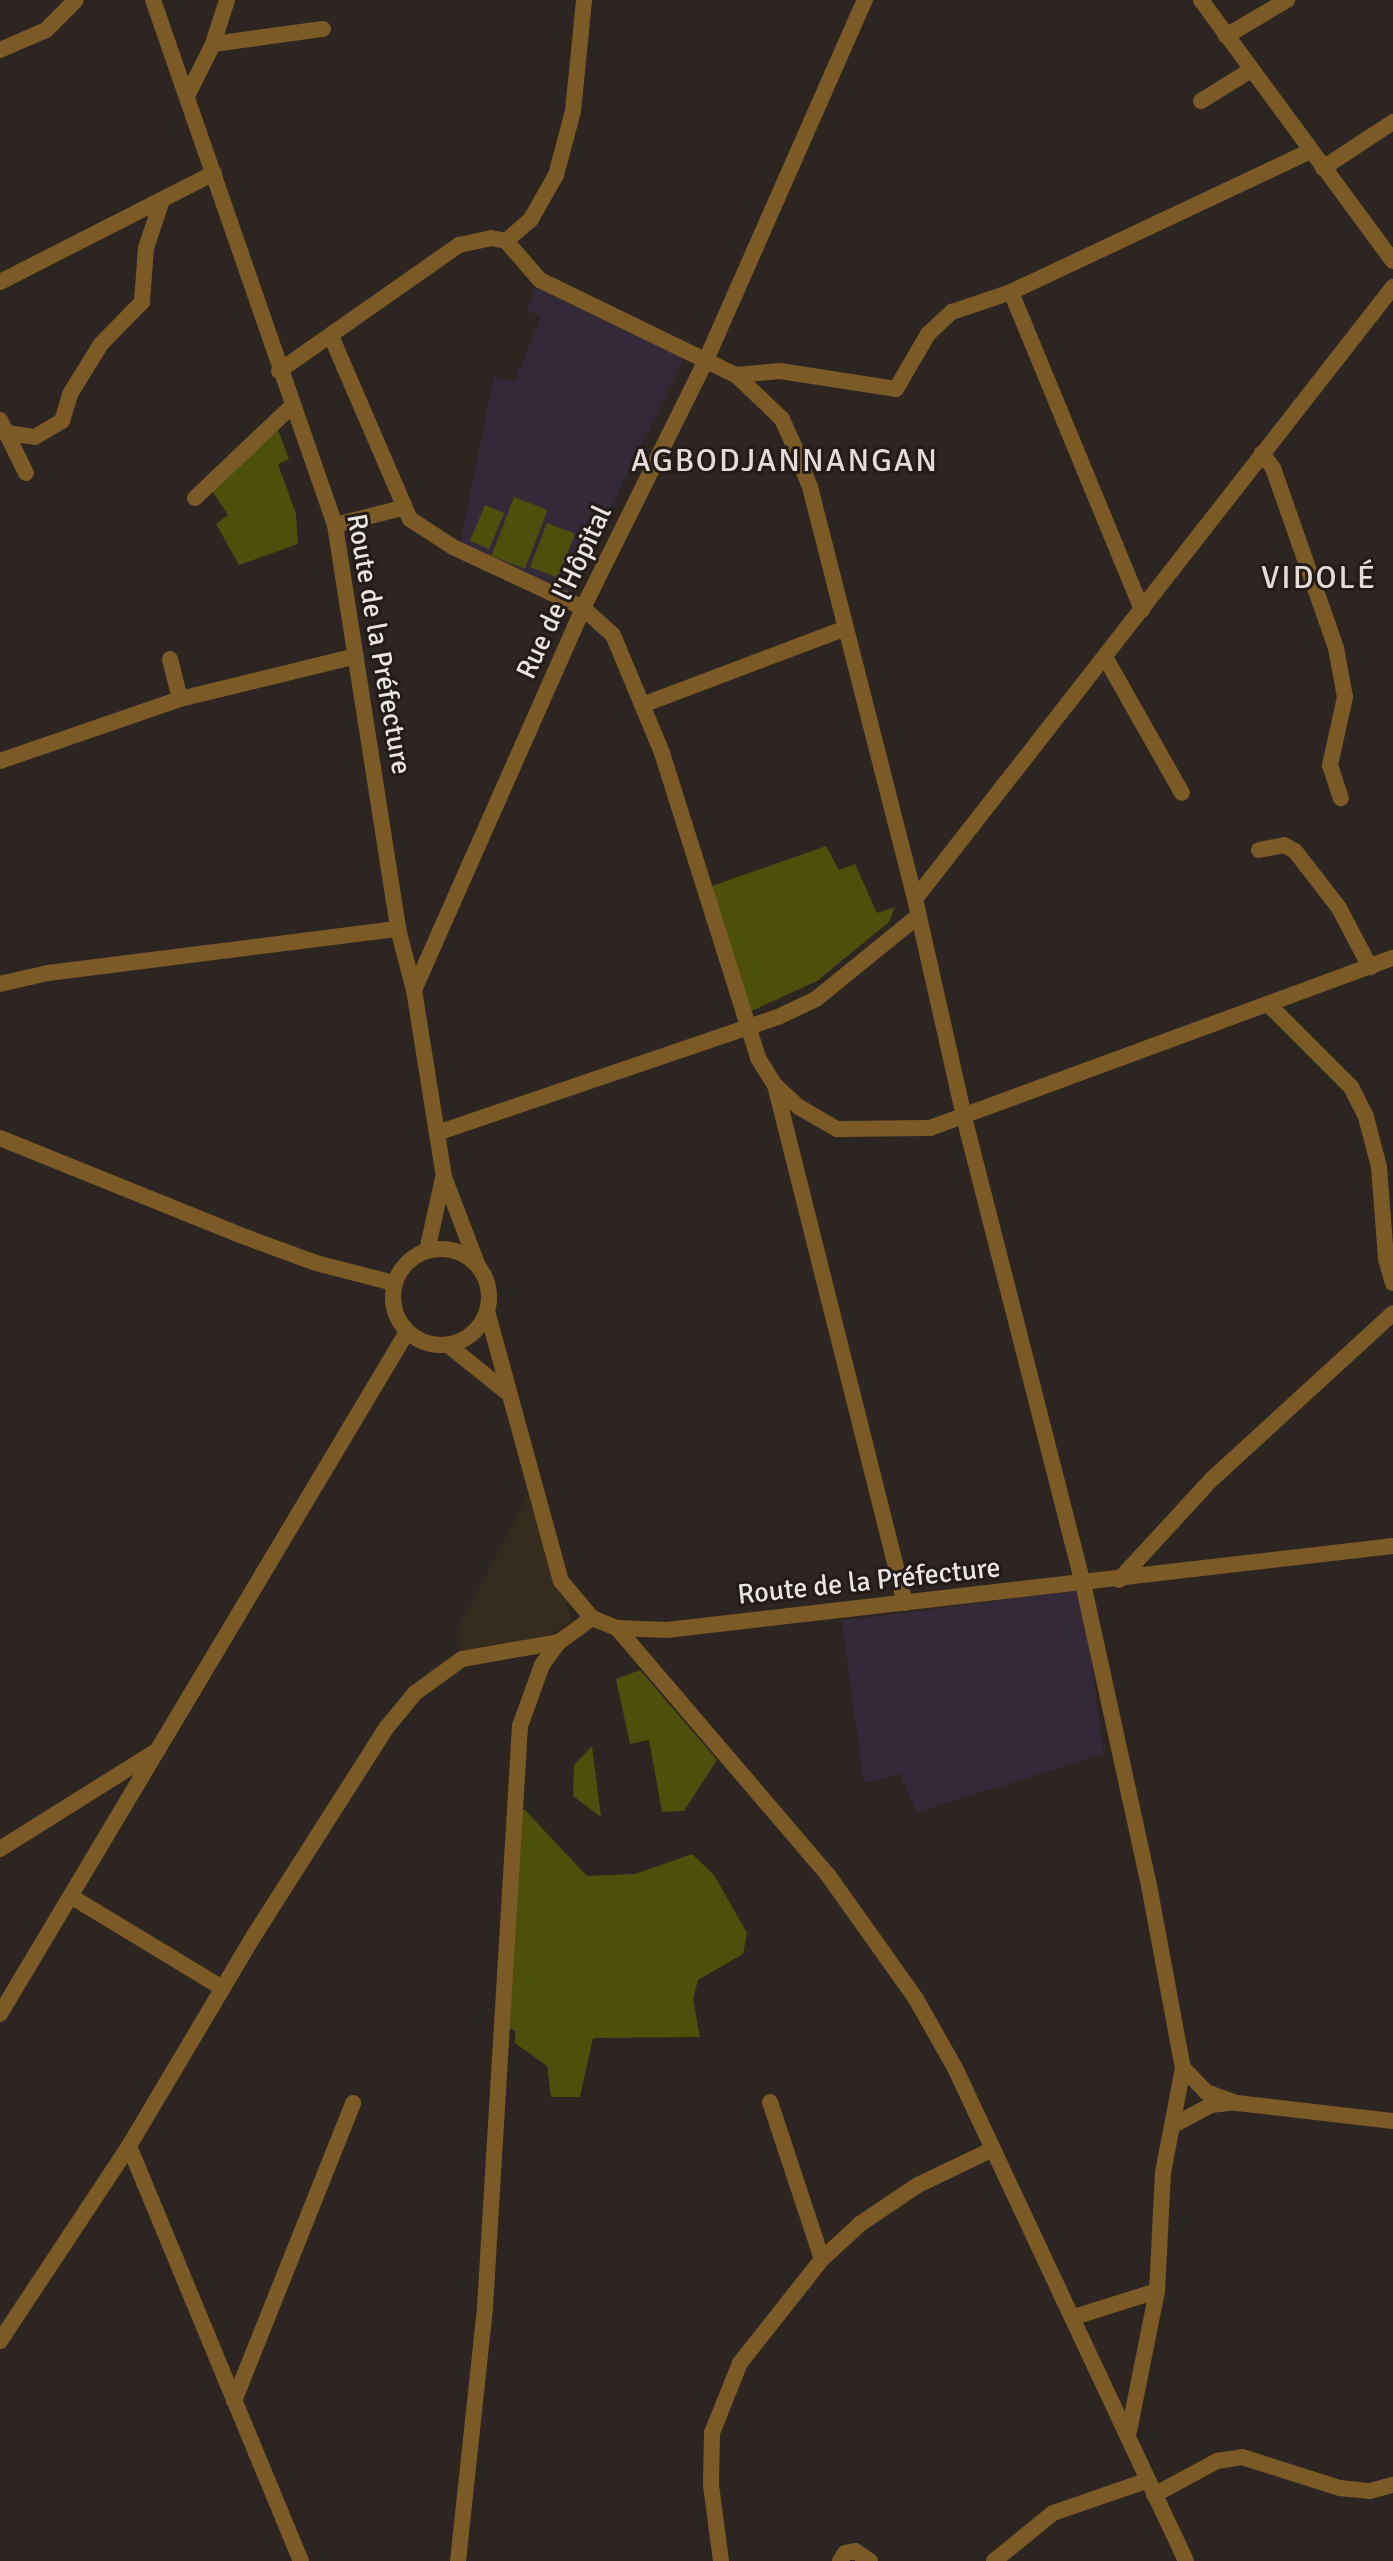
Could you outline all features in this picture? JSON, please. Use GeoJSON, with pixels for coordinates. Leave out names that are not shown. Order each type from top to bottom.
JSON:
{"type":"FeatureCollection","features":[{"type":"Feature","properties":{"kind":"street"},"geometry":{"type":"LineString","coordinates":[[0,50],[46,30],[76,0]]}},
{"type":"Feature","properties":{"kind":"street","name":"Route de la Préfecture"},"geometry":{"type":"LineString","coordinates":[[153,0],[279,371],[335,525],[398,929],[414,990],[440,1132],[444,1177],[478,1266]]}},
{"type":"Feature","properties":{"kind":"street"},"geometry":{"type":"LineString","coordinates":[[187,96],[213,44],[227,0]]}},
{"type":"Feature","properties":{"kind":"street"},"geometry":{"type":"LineString","coordinates":[[506,241],[537,210],[559,164],[575,96],[584,0]]}},
{"type":"Feature","properties":{"kind":"street","name":"Rue de l'Hôpital"},"geometry":{"type":"LineString","coordinates":[[414,990],[583,608],[706,360],[865,0]]}},
{"type":"Feature","properties":{"kind":"street"},"geometry":{"type":"LineString","coordinates":[[1201,0],[1393,261]]}},
{"type":"Feature","properties":{"kind":"street"},"geometry":{"type":"LineString","coordinates":[[1226,36],[1287,0]]}},
{"type":"Feature","properties":{"kind":"street"},"geometry":{"type":"LineString","coordinates":[[213,44],[323,29]]}},
{"type":"Feature","properties":{"kind":"street"},"geometry":{"type":"LineString","coordinates":[[1201,101],[1251,70]]}},
{"type":"Feature","properties":{"kind":"street"},"geometry":{"type":"LineString","coordinates":[[1323,168],[1393,122]]}},
{"type":"Feature","properties":{"kind":"street"},"geometry":{"type":"LineString","coordinates":[[736,375],[780,371],[896,389],[928,334],[943,319],[1011,292],[1310,151]]}},
{"type":"Feature","properties":{"kind":"street"},"geometry":{"type":"LineString","coordinates":[[0,282],[214,173]]}},
{"type":"Feature","properties":{"kind":"street"},"geometry":{"type":"LineString","coordinates":[[3,429],[35,437],[62,421],[70,394],[101,344],[142,302],[146,248],[162,200]]}},
{"type":"Feature","properties":{"kind":"street"},"geometry":{"type":"LineString","coordinates":[[279,371],[459,245],[479,239],[506,241],[540,280],[736,375],[782,419],[810,487],[915,899],[964,1117],[1083,1583],[1148,1880],[1183,2068],[1163,2173],[1157,2291],[1129,2431]]}},
{"type":"Feature","properties":{"kind":"street"},"geometry":{"type":"LineString","coordinates":[[915,899],[1393,287]]}},
{"type":"Feature","properties":{"kind":"street"},"geometry":{"type":"LineString","coordinates":[[1011,292],[1142,610]]}},
{"type":"Feature","properties":{"kind":"street"},"geometry":{"type":"LineString","coordinates":[[331,336],[402,508],[453,547],[583,608],[613,635],[645,704],[747,1028],[775,1085],[905,1603]]}},
{"type":"Feature","properties":{"kind":"street"},"geometry":{"type":"LineString","coordinates":[[195,498],[292,406]]}},
{"type":"Feature","properties":{"kind":"street"},"geometry":{"type":"LineString","coordinates":[[3,429],[26,473]]}},
{"type":"Feature","properties":{"kind":"street"},"geometry":{"type":"LineString","coordinates":[[1262,453],[1273,468],[1336,648],[1345,697],[1330,765],[1341,798]]}},
{"type":"Feature","properties":{"kind":"street"},"geometry":{"type":"LineString","coordinates":[[335,525],[402,508]]}},
{"type":"Feature","properties":{"kind":"street"},"geometry":{"type":"LineString","coordinates":[[645,704],[846,628]]}},
{"type":"Feature","properties":{"kind":"street"},"geometry":{"type":"LineString","coordinates":[[0,761],[180,699],[356,656]]}},
{"type":"Feature","properties":{"kind":"street"},"geometry":{"type":"LineString","coordinates":[[1105,657],[1182,793]]}},
{"type":"Feature","properties":{"kind":"street"},"geometry":{"type":"LineString","coordinates":[[170,659],[180,699]]}},
{"type":"Feature","properties":{"kind":"street"},"geometry":{"type":"LineString","coordinates":[[1259,850],[1284,845],[1295,851],[1339,908],[1370,967]]}},
{"type":"Feature","properties":{"kind":"street"},"geometry":{"type":"LineString","coordinates":[[440,1132],[747,1028],[816,999],[917,917]]}},
{"type":"Feature","properties":{"kind":"street"},"geometry":{"type":"LineString","coordinates":[[0,984],[64,971],[398,929]]}},
{"type":"Feature","properties":{"kind":"street"},"geometry":{"type":"LineString","coordinates":[[775,1085],[799,1107],[837,1129],[915,1130],[964,1117],[1393,958]]}},
{"type":"Feature","properties":{"kind":"street"},"geometry":{"type":"LineString","coordinates":[[1269,1005],[1351,1087],[1366,1117],[1379,1167],[1387,1270],[1393,1283]]}},
{"type":"Feature","properties":{"kind":"street"},"geometry":{"type":"LineString","coordinates":[[0,1138],[316,1263],[394,1283]]}},
{"type":"Feature","properties":{"kind":"street","name":"Route de la Préfecture"},"geometry":{"type":"LineString","coordinates":[[427,1251],[444,1177]]}},
{"type":"Feature","properties":{"kind":"street"},"geometry":{"type":"LineString","coordinates":[[427,1251],[460,1253],[478,1266],[488,1288],[487,1311],[476,1330],[448,1345],[426,1343],[407,1332],[395,1315],[394,1283],[406,1263],[427,1251]]}},
{"type":"Feature","properties":{"kind":"street","name":"Route de la Préfecture"},"geometry":{"type":"LineString","coordinates":[[487,1311],[561,1581],[592,1618],[617,1628],[667,1630],[1393,1546]]}},
{"type":"Feature","properties":{"kind":"street"},"geometry":{"type":"LineString","coordinates":[[1119,1580],[1211,1480],[1393,1313]]}},
{"type":"Feature","properties":{"kind":"street"},"geometry":{"type":"LineString","coordinates":[[0,2014],[407,1332]]}},
{"type":"Feature","properties":{"kind":"street"},"geometry":{"type":"LineString","coordinates":[[448,1345],[510,1395]]}},
{"type":"Feature","properties":{"kind":"street"},"geometry":{"type":"LineString","coordinates":[[458,2561],[485,2307],[520,1726],[542,1665],[559,1642],[592,1618]]}},
{"type":"Feature","properties":{"kind":"street"},"geometry":{"type":"LineString","coordinates":[[617,1628],[866,1924],[916,1999],[993,2149],[1129,2431],[1150,2488],[1186,2561]]}},
{"type":"Feature","properties":{"kind":"street"},"geometry":{"type":"LineString","coordinates":[[0,2341],[129,2146],[222,1988],[379,1740],[415,1693],[462,1659],[559,1642]]}},
{"type":"Feature","properties":{"kind":"street"},"geometry":{"type":"LineString","coordinates":[[0,1849],[162,1747]]}},
{"type":"Feature","properties":{"kind":"street"},"geometry":{"type":"LineString","coordinates":[[72,1897],[222,1988]]}},
{"type":"Feature","properties":{"kind":"street"},"geometry":{"type":"LineString","coordinates":[[1183,2068],[1206,2092],[1237,2103]]}},
{"type":"Feature","properties":{"kind":"street"},"geometry":{"type":"LineString","coordinates":[[770,2102],[822,2259]]}},
{"type":"Feature","properties":{"kind":"street"},"geometry":{"type":"LineString","coordinates":[[234,2401],[353,2103]]}},
{"type":"Feature","properties":{"kind":"street"},"geometry":{"type":"LineString","coordinates":[[1174,2125],[1211,2105],[1237,2103],[1393,2121]]}},
{"type":"Feature","properties":{"kind":"street"},"geometry":{"type":"LineString","coordinates":[[129,2146],[301,2561]]}},
{"type":"Feature","properties":{"kind":"street"},"geometry":{"type":"LineString","coordinates":[[721,2561],[711,2459],[721,2402],[762,2331],[822,2259],[888,2203],[993,2149]]}},
{"type":"Feature","properties":{"kind":"street"},"geometry":{"type":"LineString","coordinates":[[1074,2317],[1157,2291]]}},
{"type":"Feature","properties":{"kind":"street"},"geometry":{"type":"LineString","coordinates":[[994,2561],[1053,2513],[1150,2488],[1217,2461],[1242,2457],[1340,2488],[1370,2491],[1393,2485]]}},
{"type":"Feature","properties":{"kind":"street"},"geometry":{"type":"LineString","coordinates":[[840,2561],[845,2553],[855,2551],[870,2561]]}},
{"type":"Feature","properties":{"kind":"shaded area"},"geometry":{"type":"Polygon","coordinates":[[[538,285],[685,355],[569,594],[460,545],[494,376],[514,383],[541,317],[527,310],[538,285]]]}},
{"type":"Feature","properties":{"kind":"shaded area"},"geometry":{"type":"Polygon","coordinates":[[[278,430],[289,459],[278,464],[296,514],[298,544],[239,565],[216,524],[228,515],[211,489],[278,430]]]}},
{"type":"Feature","properties":{"kind":"shaded area"},"geometry":{"type":"Polygon","coordinates":[[[514,497],[548,510],[525,569],[491,556],[514,497]]]}},
{"type":"Feature","properties":{"kind":"shaded area"},"geometry":{"type":"Polygon","coordinates":[[[485,505],[504,513],[489,549],[470,541],[485,505]]]}},
{"type":"Feature","properties":{"kind":"shaded area"},"geometry":{"type":"Polygon","coordinates":[[[547,523],[575,534],[558,578],[530,567],[547,523]]]}},
{"type":"Feature","properties":{"kind":"shaded area"},"geometry":{"type":"Polygon","coordinates":[[[826,846],[839,870],[855,864],[877,913],[895,907],[889,922],[817,981],[749,1012],[709,887],[826,846]]]}},
{"type":"Feature","properties":{"kind":"shaded area"},"geometry":{"type":"Polygon","coordinates":[[[532,1487],[572,1620],[552,1634],[463,1655],[456,1633],[532,1487]]]}},
{"type":"Feature","properties":{"kind":"shaded area"},"geometry":{"type":"Polygon","coordinates":[[[1081,1589],[1104,1754],[917,1812],[900,1774],[864,1783],[842,1621],[1081,1589]]]}},
{"type":"Feature","properties":{"kind":"shaded area"},"geometry":{"type":"Polygon","coordinates":[[[640,1670],[717,1760],[684,1811],[662,1812],[649,1740],[630,1744],[616,1679],[640,1670]]]}},
{"type":"Feature","properties":{"kind":"shaded area"},"geometry":{"type":"Polygon","coordinates":[[[592,1746],[601,1817],[573,1796],[574,1765],[592,1746]]]}},
{"type":"Feature","properties":{"kind":"shaded area"},"geometry":{"type":"Polygon","coordinates":[[[524,1809],[587,1876],[635,1874],[692,1854],[714,1875],[747,1933],[743,1954],[698,1980],[693,1999],[700,2037],[593,2038],[580,2097],[551,2097],[547,2066],[515,2043],[515,2031],[505,2026],[518,1810],[524,1809]]]}},
{"type":"Feature","properties":{"kind":"district","name":"AGBODJANNANGAN"},"geometry":{"type":"Point","coordinates":[785,461]}},
{"type":"Feature","properties":{"kind":"district","name":"VIDOLÉ"},"geometry":{"type":"Point","coordinates":[1319,578]}}]}
